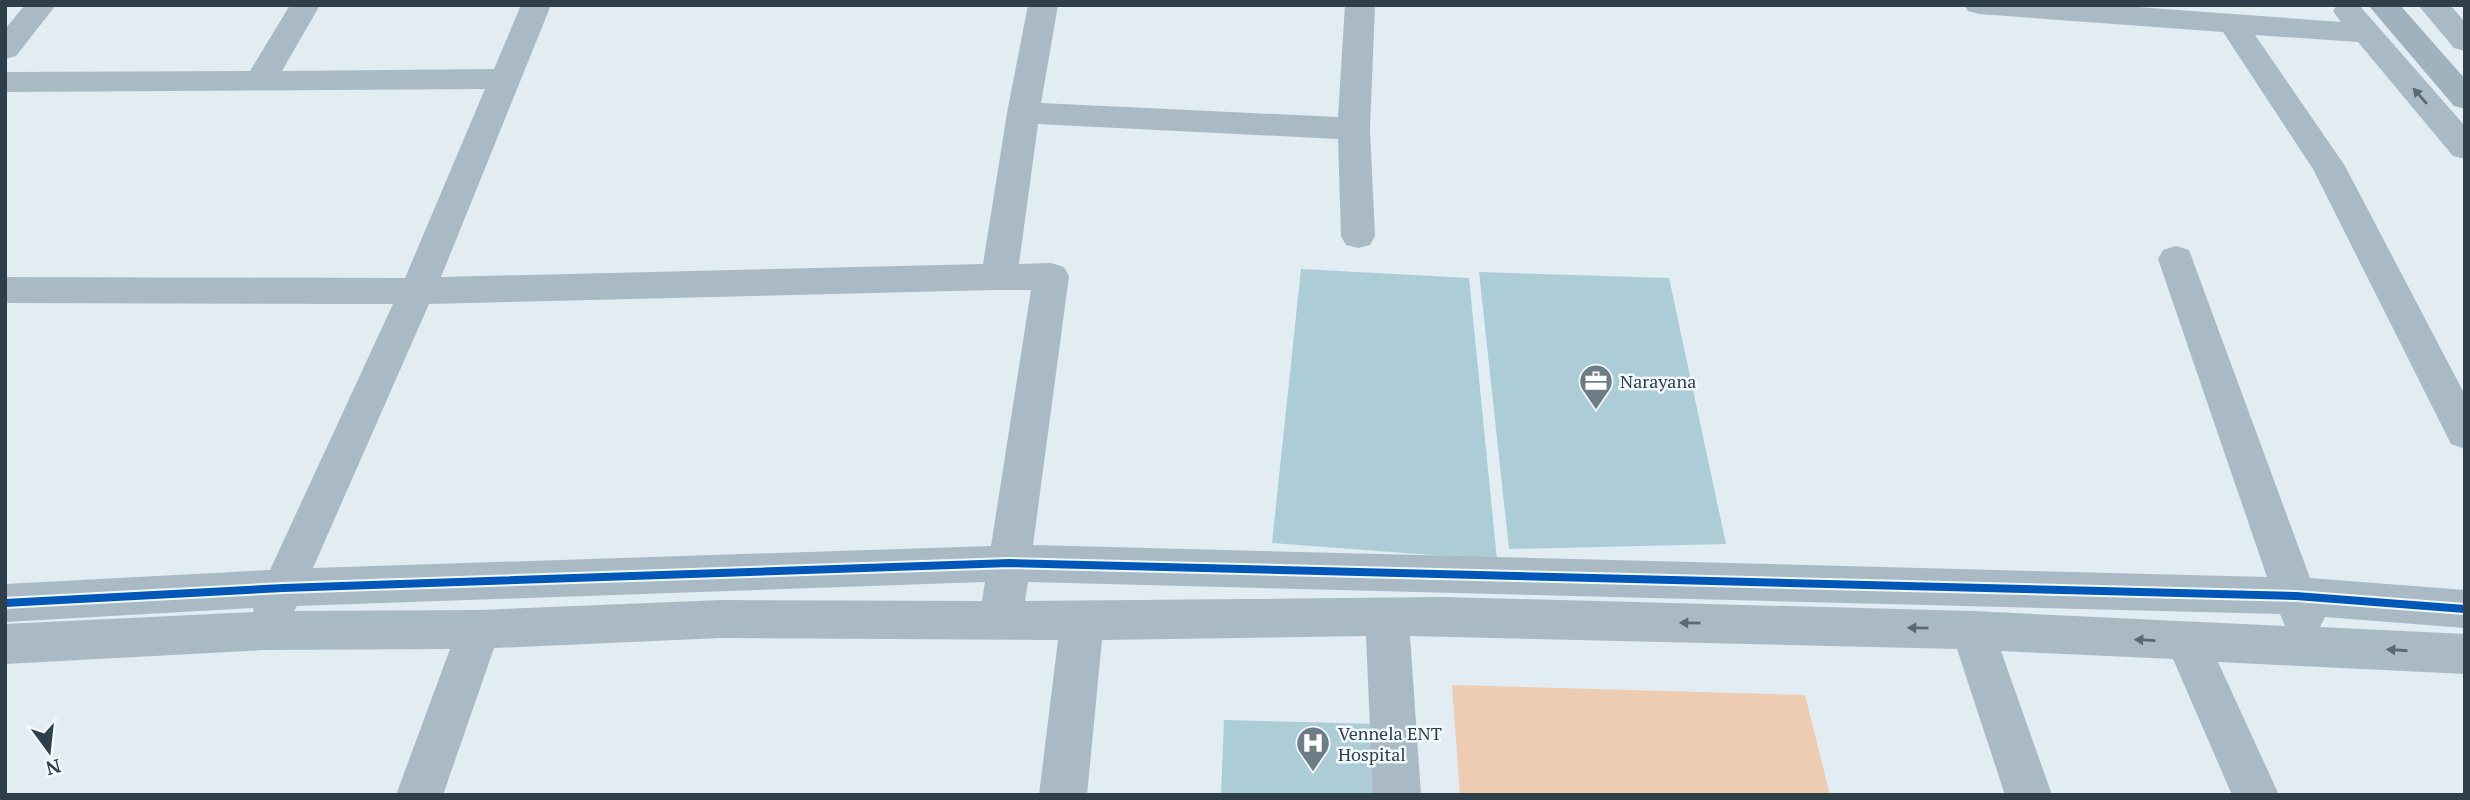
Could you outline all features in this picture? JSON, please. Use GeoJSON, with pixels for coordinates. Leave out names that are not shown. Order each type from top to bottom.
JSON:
{"type":"FeatureCollection","features":[{"type":"Feature","properties":{"kind":"main road"},"geometry":{"type":"LineString","coordinates":[[2383,5],[2465,99]]}},
{"type":"Feature","properties":{"kind":"street"},"geometry":{"type":"LineString","coordinates":[[5,49],[41,5]]}},
{"type":"Feature","properties":{"kind":"street"},"geometry":{"type":"LineString","coordinates":[[260,81],[305,5]]}},
{"type":"Feature","properties":{"kind":"street"},"geometry":{"type":"LineString","coordinates":[[264,631],[418,291],[503,79],[536,5]]}},
{"type":"Feature","properties":{"kind":"street"},"geometry":{"type":"LineString","coordinates":[[999,279],[1042,5]]}},
{"type":"Feature","properties":{"kind":"street"},"geometry":{"type":"LineString","coordinates":[[1358,236],[1354,129],[1360,5]]}},
{"type":"Feature","properties":{"kind":"street"},"geometry":{"type":"LineString","coordinates":[[1979,5],[2363,33]]}},
{"type":"Feature","properties":{"kind":"street"},"geometry":{"type":"LineString","coordinates":[[2344,5],[2363,33],[2465,148]]}},
{"type":"Feature","properties":{"kind":"street"},"geometry":{"type":"LineString","coordinates":[[2433,5],[2465,41]]}},
{"type":"Feature","properties":{"kind":"street"},"geometry":{"type":"LineString","coordinates":[[2232,23],[2328,166],[2465,433]]}},
{"type":"Feature","properties":{"kind":"street"},"geometry":{"type":"LineString","coordinates":[[5,82],[503,79]]}},
{"type":"Feature","properties":{"kind":"street"},"geometry":{"type":"LineString","coordinates":[[1023,113],[1354,129]]}},
{"type":"Feature","properties":{"kind":"street"},"geometry":{"type":"LineString","coordinates":[[2176,259],[2313,645]]}},
{"type":"Feature","properties":{"kind":"street"},"geometry":{"type":"LineString","coordinates":[[5,290],[418,291],[1051,276],[1001,619]]}},
{"type":"Feature","properties":{"kind":"street"},"geometry":{"type":"LineString","coordinates":[[5,603],[283,589],[1010,563],[2296,596],[2465,610]]}},
{"type":"Feature","properties":{"kind":"street"},"geometry":{"type":"LineString","coordinates":[[5,645],[264,631],[479,629],[721,619],[1082,621],[1444,617],[1972,630],[2187,642],[2313,645],[2460,662]]}},
{"type":"Feature","properties":{"kind":"street"},"geometry":{"type":"LineString","coordinates":[[1387,618],[1397,795]]}},
{"type":"Feature","properties":{"kind":"street"},"geometry":{"type":"LineString","coordinates":[[1063,795],[1082,621]]}},
{"type":"Feature","properties":{"kind":"street"},"geometry":{"type":"LineString","coordinates":[[419,795],[479,629]]}},
{"type":"Feature","properties":{"kind":"street"},"geometry":{"type":"LineString","coordinates":[[1972,630],[2029,795]]}},
{"type":"Feature","properties":{"kind":"street"},"geometry":{"type":"LineString","coordinates":[[2187,642],[2256,795]]}},
{"type":"Feature","properties":{"kind":"shaded area"},"geometry":{"type":"Polygon","coordinates":[[[1452,685],[1805,695],[1830,795],[1460,795],[1452,685]]]}},
{"type":"Feature","properties":{"kind":"building"},"geometry":{"type":"Polygon","coordinates":[[[1301,269],[1469,278],[1497,560],[1272,543],[1301,269]]]}},
{"type":"Feature","properties":{"kind":"building","name":"Narayana"},"geometry":{"type":"Polygon","coordinates":[[[1479,272],[1669,278],[1726,544],[1509,549],[1479,272]]]}},
{"type":"Feature","properties":{"kind":"building"},"geometry":{"type":"Polygon","coordinates":[[[1224,720],[1380,724],[1382,795],[1221,795],[1224,720]]]}},
{"type":"Feature","properties":{"kind":"cycle path"},"geometry":{"type":"LineString","coordinates":[[5,603],[283,588],[1010,563],[2296,596],[2465,609]]}},
{"type":"Feature","properties":{"kind":"place","name":"Narayana"},"geometry":{"type":"Point","coordinates":[1596,411]}},
{"type":"Feature","properties":{"kind":"place","name":"Vennela ENT Hospital"},"geometry":{"type":"Point","coordinates":[1313,773]}}]}
